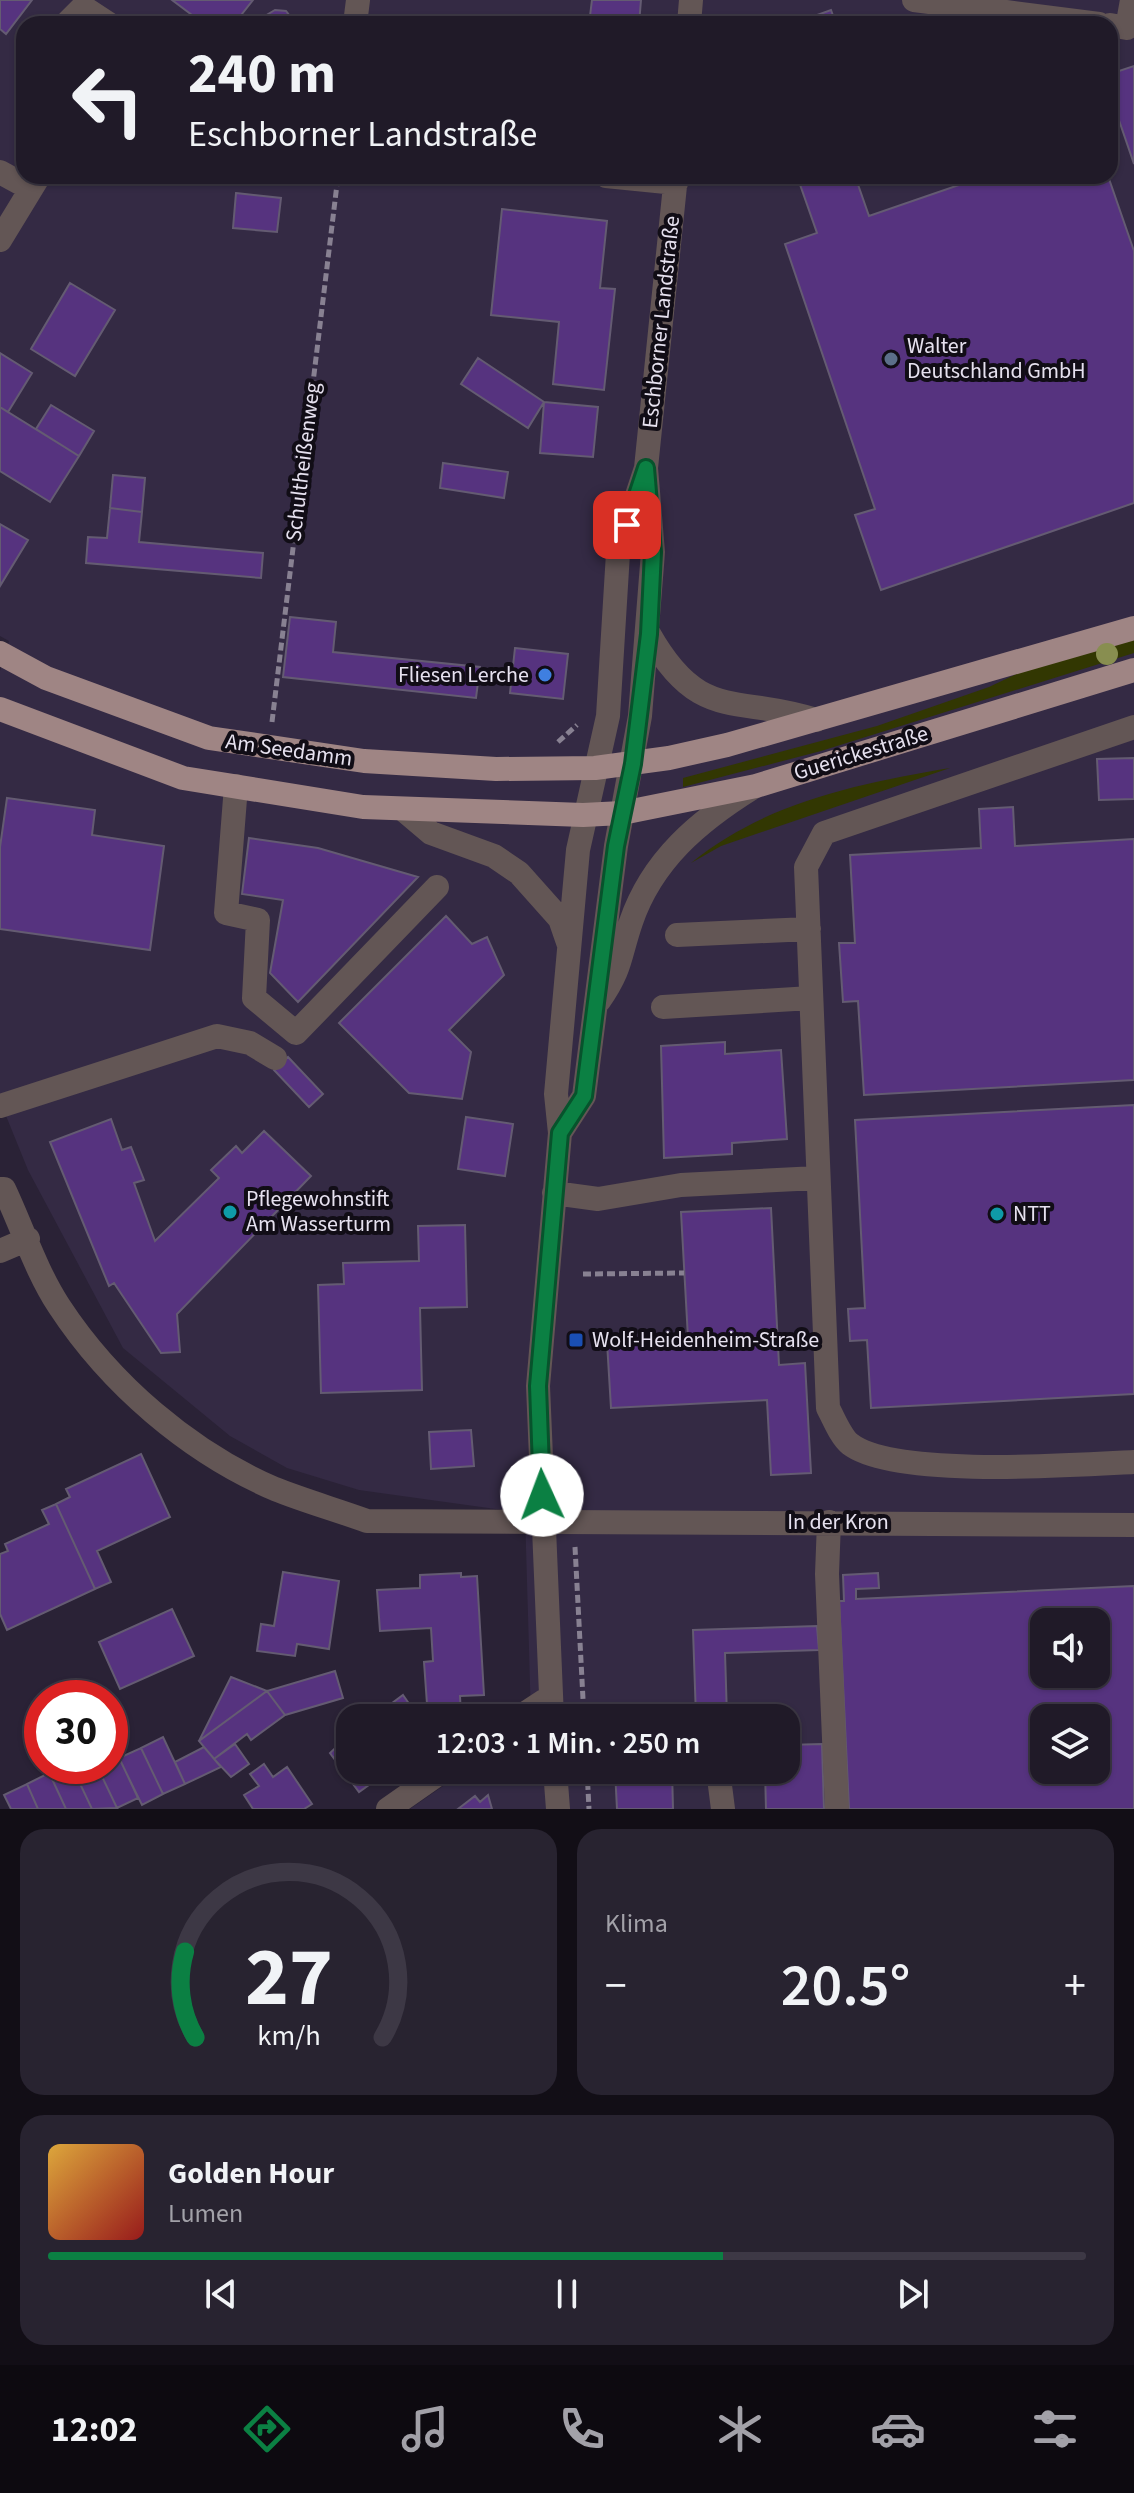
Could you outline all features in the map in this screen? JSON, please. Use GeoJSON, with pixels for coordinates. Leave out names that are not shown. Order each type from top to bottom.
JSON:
{"type":"FeatureCollection","features":[{"type":"Feature","properties":{"kind":"main road","name":"Guerickestraße"},"geometry":{"type":"LineString","coordinates":[[595,768],[633,764],[727,745],[1134,628]]}},
{"type":"Feature","properties":{"kind":"main road","name":"Am Seedamm"},"geometry":{"type":"LineString","coordinates":[[0,653],[46,678],[209,738],[407,765],[595,768]]}},
{"type":"Feature","properties":{"kind":"main road","name":"Guerickestraße"},"geometry":{"type":"LineString","coordinates":[[583,815],[622,813],[756,786],[1134,670]]}},
{"type":"Feature","properties":{"kind":"main road","name":"Am Seedamm"},"geometry":{"type":"LineString","coordinates":[[0,709],[183,778],[405,811],[583,815]]}},
{"type":"Feature","properties":{"kind":"street"},"geometry":{"type":"LineString","coordinates":[[914,0],[1037,16]]}},
{"type":"Feature","properties":{"kind":"street"},"geometry":{"type":"LineString","coordinates":[[1118,26],[1127,28],[1132,0]]}},
{"type":"Feature","properties":{"kind":"street"},"geometry":{"type":"LineString","coordinates":[[74,16],[83,7],[97,16]]}},
{"type":"Feature","properties":{"kind":"street"},"geometry":{"type":"LineString","coordinates":[[0,240],[34,184]]}},
{"type":"Feature","properties":{"kind":"street","name":"Eschborner Landstraße"},"geometry":{"type":"LineString","coordinates":[[560,1133],[584,1096],[649,634],[653,552],[646,468],[676,184]]}},
{"type":"Feature","properties":{"kind":"street","name":"Eschborner Landstraße"},"geometry":{"type":"LineString","coordinates":[[551,1704],[538,1386],[560,1133],[556,1094],[583,815],[608,716],[618,553],[646,468]]}},
{"type":"Feature","properties":{"kind":"street"},"geometry":{"type":"LineString","coordinates":[[649,634],[675,672],[698,693],[721,703],[781,709],[816,720]]}},
{"type":"Feature","properties":{"kind":"street"},"geometry":{"type":"LineString","coordinates":[[1134,727],[824,833],[806,867],[828,1408],[848,1443],[879,1459],[1018,1468],[1134,1462]]}},
{"type":"Feature","properties":{"kind":"street"},"geometry":{"type":"LineString","coordinates":[[236,786],[226,913],[258,920],[254,998],[296,1033],[437,887]]}},
{"type":"Feature","properties":{"kind":"street","name":"Eschborner Landstraße"},"geometry":{"type":"LineString","coordinates":[[596,1006],[618,974],[631,921],[644,892],[679,841],[711,814],[756,786]]}},
{"type":"Feature","properties":{"kind":"street","name":"Eschborner Landstraße"},"geometry":{"type":"LineString","coordinates":[[405,811],[431,833],[494,856],[519,873],[560,919],[571,954]]}},
{"type":"Feature","properties":{"kind":"street"},"geometry":{"type":"LineString","coordinates":[[677,935],[809,929]]}},
{"type":"Feature","properties":{"kind":"street"},"geometry":{"type":"LineString","coordinates":[[663,1007],[811,998]]}},
{"type":"Feature","properties":{"kind":"street"},"geometry":{"type":"LineString","coordinates":[[0,1106],[217,1036],[250,1043],[275,1058]]}},
{"type":"Feature","properties":{"kind":"street"},"geometry":{"type":"LineString","coordinates":[[554,1193],[598,1199],[681,1185],[817,1178]]}},
{"type":"Feature","properties":{"kind":"street"},"geometry":{"type":"LineString","coordinates":[[0,1189],[4,1189],[57,1303],[91,1350],[137,1397],[205,1452],[275,1489],[367,1521],[542,1520]]}},
{"type":"Feature","properties":{"kind":"street"},"geometry":{"type":"LineString","coordinates":[[0,1251],[28,1239]]}},
{"type":"Feature","properties":{"kind":"street","name":"In der Kron"},"geometry":{"type":"LineString","coordinates":[[542,1520],[1134,1525]]}},
{"type":"Feature","properties":{"kind":"street"},"geometry":{"type":"LineString","coordinates":[[829,1522],[827,1574],[837,1809]]}},
{"type":"Feature","properties":{"kind":"street"},"geometry":{"type":"LineString","coordinates":[[388,1809],[424,1784]]}},
{"type":"Feature","properties":{"kind":"street"},"geometry":{"type":"LineString","coordinates":[[556,1784],[558,1809]]}},
{"type":"Feature","properties":{"kind":"street"},"geometry":{"type":"LineString","coordinates":[[720,1784],[723,1809]]}},
{"type":"Feature","properties":{"kind":"path","name":"Schultheißenweg"},"geometry":{"type":"LineString","coordinates":[[270,747],[337,184]]}},
{"type":"Feature","properties":{"kind":"path"},"geometry":{"type":"LineString","coordinates":[[547,749],[569,735],[584,716]]}},
{"type":"Feature","properties":{"kind":"path"},"geometry":{"type":"LineString","coordinates":[[583,1274],[684,1273]]}},
{"type":"Feature","properties":{"kind":"path"},"geometry":{"type":"LineString","coordinates":[[574,1520],[583,1704]]}},
{"type":"Feature","properties":{"kind":"path"},"geometry":{"type":"LineString","coordinates":[[588,1784],[589,1809]]}},
{"type":"Feature","properties":{"kind":"shaded area"},"geometry":{"type":"Polygon","coordinates":[[[0,0],[1134,0],[1134,1809],[410,1809],[446,1784],[800,1784],[800,1704],[531,1704],[525,1513],[359,1490],[287,1468],[230,1436],[123,1348],[28,1170],[0,1101],[0,671],[9,641],[0,636],[0,0]]]}},
{"type":"Feature","properties":{"kind":"green space"},"geometry":{"type":"Polygon","coordinates":[[[1134,640],[1134,653],[821,751],[683,787],[683,778],[877,726],[989,687],[1025,670],[1134,640]]]}},
{"type":"Feature","properties":{"kind":"green space"},"geometry":{"type":"Polygon","coordinates":[[[950,768],[721,846],[691,863],[720,842],[781,810],[847,789],[950,768]]]}},
{"type":"Feature","properties":{"kind":"building"},"geometry":{"type":"Polygon","coordinates":[[[0,0],[32,0],[20,16],[16,16],[6,34],[0,29],[0,0]]]}},
{"type":"Feature","properties":{"kind":"building"},"geometry":{"type":"Polygon","coordinates":[[[172,0],[253,0],[240,16],[193,16],[172,0]]]}},
{"type":"Feature","properties":{"kind":"building"},"geometry":{"type":"Polygon","coordinates":[[[592,0],[641,0],[640,16],[590,16],[592,0]]]}},
{"type":"Feature","properties":{"kind":"building"},"geometry":{"type":"Polygon","coordinates":[[[275,10],[286,11],[290,16],[265,16],[275,10]]]}},
{"type":"Feature","properties":{"kind":"building"},"geometry":{"type":"Polygon","coordinates":[[[831,10],[833,16],[814,16],[831,10]]]}},
{"type":"Feature","properties":{"kind":"building"},"geometry":{"type":"Polygon","coordinates":[[[1134,66],[1134,164],[1118,117],[1118,71],[1134,66]]]}},
{"type":"Feature","properties":{"kind":"building"},"geometry":{"type":"Polygon","coordinates":[[[800,184],[858,184],[869,216],[962,184],[1111,184],[1134,251],[1134,503],[881,590],[855,515],[875,509],[785,244],[817,233],[800,184]]]}},
{"type":"Feature","properties":{"kind":"building"},"geometry":{"type":"Polygon","coordinates":[[[236,193],[281,198],[277,232],[233,228],[236,193]]]}},
{"type":"Feature","properties":{"kind":"building"},"geometry":{"type":"Polygon","coordinates":[[[502,209],[607,221],[600,288],[615,289],[604,390],[553,384],[559,322],[491,315],[502,209]]]}},
{"type":"Feature","properties":{"kind":"building"},"geometry":{"type":"Polygon","coordinates":[[[70,283],[115,310],[75,376],[31,349],[70,283]]]}},
{"type":"Feature","properties":{"kind":"building"},"geometry":{"type":"Polygon","coordinates":[[[0,353],[32,373],[8,412],[0,407],[0,353]]]}},
{"type":"Feature","properties":{"kind":"building"},"geometry":{"type":"Polygon","coordinates":[[[478,358],[544,402],[528,428],[461,384],[478,358]]]}},
{"type":"Feature","properties":{"kind":"building"},"geometry":{"type":"Polygon","coordinates":[[[544,402],[598,407],[593,457],[540,453],[544,402]]]}},
{"type":"Feature","properties":{"kind":"building"},"geometry":{"type":"Polygon","coordinates":[[[51,405],[94,431],[79,456],[36,429],[51,405]]]}},
{"type":"Feature","properties":{"kind":"building"},"geometry":{"type":"Polygon","coordinates":[[[0,407],[79,456],[50,502],[0,471],[0,407]]]}},
{"type":"Feature","properties":{"kind":"building"},"geometry":{"type":"Polygon","coordinates":[[[443,463],[508,472],[504,498],[440,488],[443,463]]]}},
{"type":"Feature","properties":{"kind":"building"},"geometry":{"type":"Polygon","coordinates":[[[113,475],[145,478],[142,512],[110,508],[113,475]]]}},
{"type":"Feature","properties":{"kind":"building"},"geometry":{"type":"Polygon","coordinates":[[[110,508],[142,512],[139,542],[263,553],[261,578],[86,563],[88,537],[107,538],[110,508]]]}},
{"type":"Feature","properties":{"kind":"building"},"geometry":{"type":"Polygon","coordinates":[[[0,524],[28,540],[0,586],[0,524]]]}},
{"type":"Feature","properties":{"kind":"building"},"geometry":{"type":"Polygon","coordinates":[[[290,617],[336,622],[333,652],[480,667],[476,698],[283,677],[290,617]]]}},
{"type":"Feature","properties":{"kind":"building"},"geometry":{"type":"Polygon","coordinates":[[[515,648],[568,654],[563,699],[510,693],[515,648]]]}},
{"type":"Feature","properties":{"kind":"building"},"geometry":{"type":"Polygon","coordinates":[[[1134,758],[1134,799],[1099,800],[1097,759],[1134,758]]]}},
{"type":"Feature","properties":{"kind":"building"},"geometry":{"type":"Polygon","coordinates":[[[7,798],[95,810],[92,835],[164,846],[150,950],[0,929],[0,847],[7,798]]]}},
{"type":"Feature","properties":{"kind":"building"},"geometry":{"type":"Polygon","coordinates":[[[1013,807],[1015,846],[1134,839],[1134,1080],[864,1095],[858,1001],[843,1002],[839,943],[855,943],[850,855],[981,848],[979,809],[1013,807]]]}},
{"type":"Feature","properties":{"kind":"building"},"geometry":{"type":"Polygon","coordinates":[[[249,838],[318,848],[418,877],[298,1002],[270,973],[283,900],[242,894],[249,838]]]}},
{"type":"Feature","properties":{"kind":"building"},"geometry":{"type":"Polygon","coordinates":[[[446,916],[472,944],[487,937],[504,975],[449,1030],[471,1052],[462,1099],[409,1093],[339,1023],[446,916]]]}},
{"type":"Feature","properties":{"kind":"building"},"geometry":{"type":"Polygon","coordinates":[[[725,1042],[725,1054],[781,1050],[787,1139],[732,1143],[732,1154],[664,1158],[661,1046],[725,1042]]]}},
{"type":"Feature","properties":{"kind":"building"},"geometry":{"type":"Polygon","coordinates":[[[288,1057],[323,1094],[309,1107],[274,1070],[288,1057]]]}},
{"type":"Feature","properties":{"kind":"building","name":"NTT"},"geometry":{"type":"Polygon","coordinates":[[[1134,1105],[1134,1394],[871,1408],[867,1340],[850,1341],[848,1309],[865,1308],[855,1120],[1134,1105]]]}},
{"type":"Feature","properties":{"kind":"building"},"geometry":{"type":"Polygon","coordinates":[[[466,1117],[513,1124],[505,1176],[458,1169],[466,1117]]]}},
{"type":"Feature","properties":{"kind":"building","name":"Pflegewohnstift Am Wasserturm"},"geometry":{"type":"Polygon","coordinates":[[[111,1119],[122,1150],[131,1147],[144,1180],[134,1183],[155,1241],[219,1178],[211,1170],[236,1146],[242,1153],[264,1131],[311,1176],[177,1314],[180,1352],[161,1353],[114,1283],[109,1286],[50,1142],[111,1119]]]}},
{"type":"Feature","properties":{"kind":"building"},"geometry":{"type":"Polygon","coordinates":[[[771,1208],[779,1365],[805,1363],[811,1473],[771,1475],[767,1400],[611,1408],[607,1342],[688,1338],[681,1212],[771,1208]]]}},
{"type":"Feature","properties":{"kind":"building"},"geometry":{"type":"Polygon","coordinates":[[[465,1225],[467,1307],[420,1308],[422,1390],[321,1393],[318,1285],[344,1284],[343,1263],[419,1261],[418,1226],[465,1225]]]}},
{"type":"Feature","properties":{"kind":"building"},"geometry":{"type":"Polygon","coordinates":[[[471,1430],[474,1466],[431,1469],[429,1432],[471,1430]]]}},
{"type":"Feature","properties":{"kind":"building"},"geometry":{"type":"Polygon","coordinates":[[[141,1454],[170,1517],[97,1551],[111,1582],[95,1589],[56,1504],[70,1497],[66,1489],[141,1454]]]}},
{"type":"Feature","properties":{"kind":"building"},"geometry":{"type":"Polygon","coordinates":[[[56,1504],[95,1589],[7,1630],[0,1614],[0,1554],[8,1551],[5,1544],[49,1524],[42,1510],[56,1504]]]}},
{"type":"Feature","properties":{"kind":"building"},"geometry":{"type":"Polygon","coordinates":[[[283,1572],[339,1581],[329,1649],[297,1644],[295,1656],[257,1651],[261,1624],[274,1626],[283,1572]]]}},
{"type":"Feature","properties":{"kind":"building"},"geometry":{"type":"Polygon","coordinates":[[[461,1573],[461,1577],[477,1576],[484,1695],[460,1696],[460,1704],[427,1704],[424,1662],[433,1661],[431,1628],[380,1631],[377,1590],[420,1588],[420,1575],[461,1573]]]}},
{"type":"Feature","properties":{"kind":"building"},"geometry":{"type":"Polygon","coordinates":[[[878,1573],[879,1588],[856,1589],[856,1599],[1134,1586],[1134,1809],[849,1809],[839,1601],[844,1601],[843,1575],[878,1573]]]}},
{"type":"Feature","properties":{"kind":"building"},"geometry":{"type":"Polygon","coordinates":[[[172,1609],[194,1656],[128,1685],[128,1680],[116,1680],[99,1642],[172,1609]]]}},
{"type":"Feature","properties":{"kind":"building"},"geometry":{"type":"Polygon","coordinates":[[[817,1626],[819,1650],[725,1653],[727,1704],[696,1704],[693,1630],[817,1626]]]}},
{"type":"Feature","properties":{"kind":"building"},"geometry":{"type":"Polygon","coordinates":[[[335,1671],[343,1698],[285,1715],[267,1691],[335,1671]]]}},
{"type":"Feature","properties":{"kind":"building"},"geometry":{"type":"Polygon","coordinates":[[[231,1677],[267,1691],[199,1741],[231,1677]]]}},
{"type":"Feature","properties":{"kind":"building"},"geometry":{"type":"Polygon","coordinates":[[[267,1691],[285,1715],[251,1740],[247,1734],[214,1759],[199,1741],[267,1691]]]}},
{"type":"Feature","properties":{"kind":"building"},"geometry":{"type":"Polygon","coordinates":[[[403,1695],[409,1704],[391,1704],[403,1695]]]}},
{"type":"Feature","properties":{"kind":"building"},"geometry":{"type":"Polygon","coordinates":[[[163,1737],[185,1784],[163,1794],[141,1748],[163,1737]]]}},
{"type":"Feature","properties":{"kind":"building"},"geometry":{"type":"Polygon","coordinates":[[[235,1744],[249,1764],[231,1777],[214,1759],[235,1744]]]}},
{"type":"Feature","properties":{"kind":"building"},"geometry":{"type":"Polygon","coordinates":[[[822,1744],[824,1809],[766,1809],[765,1784],[800,1784],[800,1745],[822,1744]]]}},
{"type":"Feature","properties":{"kind":"building"},"geometry":{"type":"Polygon","coordinates":[[[204,1747],[221,1767],[185,1784],[175,1762],[204,1747]]]}},
{"type":"Feature","properties":{"kind":"building"},"geometry":{"type":"Polygon","coordinates":[[[336,1747],[336,1761],[330,1753],[336,1747]]]}},
{"type":"Feature","properties":{"kind":"building"},"geometry":{"type":"Polygon","coordinates":[[[141,1748],[163,1794],[142,1805],[128,1776],[128,1754],[141,1748]]]}},
{"type":"Feature","properties":{"kind":"building"},"geometry":{"type":"Polygon","coordinates":[[[264,1764],[273,1777],[287,1767],[312,1804],[304,1809],[253,1809],[244,1795],[259,1786],[250,1774],[264,1764]]]}},
{"type":"Feature","properties":{"kind":"building"},"geometry":{"type":"Polygon","coordinates":[[[128,1777],[138,1798],[117,1808],[106,1784],[128,1784],[128,1777]]]}},
{"type":"Feature","properties":{"kind":"building"},"geometry":{"type":"Polygon","coordinates":[[[27,1784],[54,1784],[66,1809],[38,1809],[27,1784]]]}},
{"type":"Feature","properties":{"kind":"building"},"geometry":{"type":"Polygon","coordinates":[[[27,1784],[38,1809],[11,1809],[4,1795],[27,1784]]]}},
{"type":"Feature","properties":{"kind":"building"},"geometry":{"type":"Polygon","coordinates":[[[54,1784],[80,1784],[92,1809],[66,1809],[54,1784]]]}},
{"type":"Feature","properties":{"kind":"building"},"geometry":{"type":"Polygon","coordinates":[[[80,1784],[106,1784],[117,1808],[92,1809],[80,1784]]]}},
{"type":"Feature","properties":{"kind":"building"},"geometry":{"type":"Polygon","coordinates":[[[353,1784],[370,1784],[359,1792],[353,1784]]]}},
{"type":"Feature","properties":{"kind":"building"},"geometry":{"type":"Polygon","coordinates":[[[616,1784],[672,1784],[673,1809],[617,1809],[616,1784]]]}},
{"type":"Feature","properties":{"kind":"building"},"geometry":{"type":"Polygon","coordinates":[[[488,1795],[492,1809],[458,1809],[475,1796],[480,1802],[488,1795]]]}},
{"type":"Feature","properties":{"kind":"place","name":"Walter Deutschland GmbH"},"geometry":{"type":"Point","coordinates":[891,359]}},
{"type":"Feature","properties":{"kind":"place","name":"Fliesen Lerche"},"geometry":{"type":"Point","coordinates":[545,675]}},
{"type":"Feature","properties":{"kind":"place","name":"Pflegewohnstift Am Wasserturm"},"geometry":{"type":"Point","coordinates":[230,1212]}},
{"type":"Feature","properties":{"kind":"place","name":"NTT"},"geometry":{"type":"Point","coordinates":[997,1214]}},
{"type":"Feature","properties":{"kind":"place","name":"Wolf-Heidenheim-Straße"},"geometry":{"type":"Point","coordinates":[576,1340]}},
{"type":"Feature","properties":{"kind":"route"},"geometry":{"type":"LineString","coordinates":[[542,1495],[538,1386],[560,1133],[584,1096],[616,846],[633,764],[649,634],[653,552],[646,468],[627,525]]}}]}
